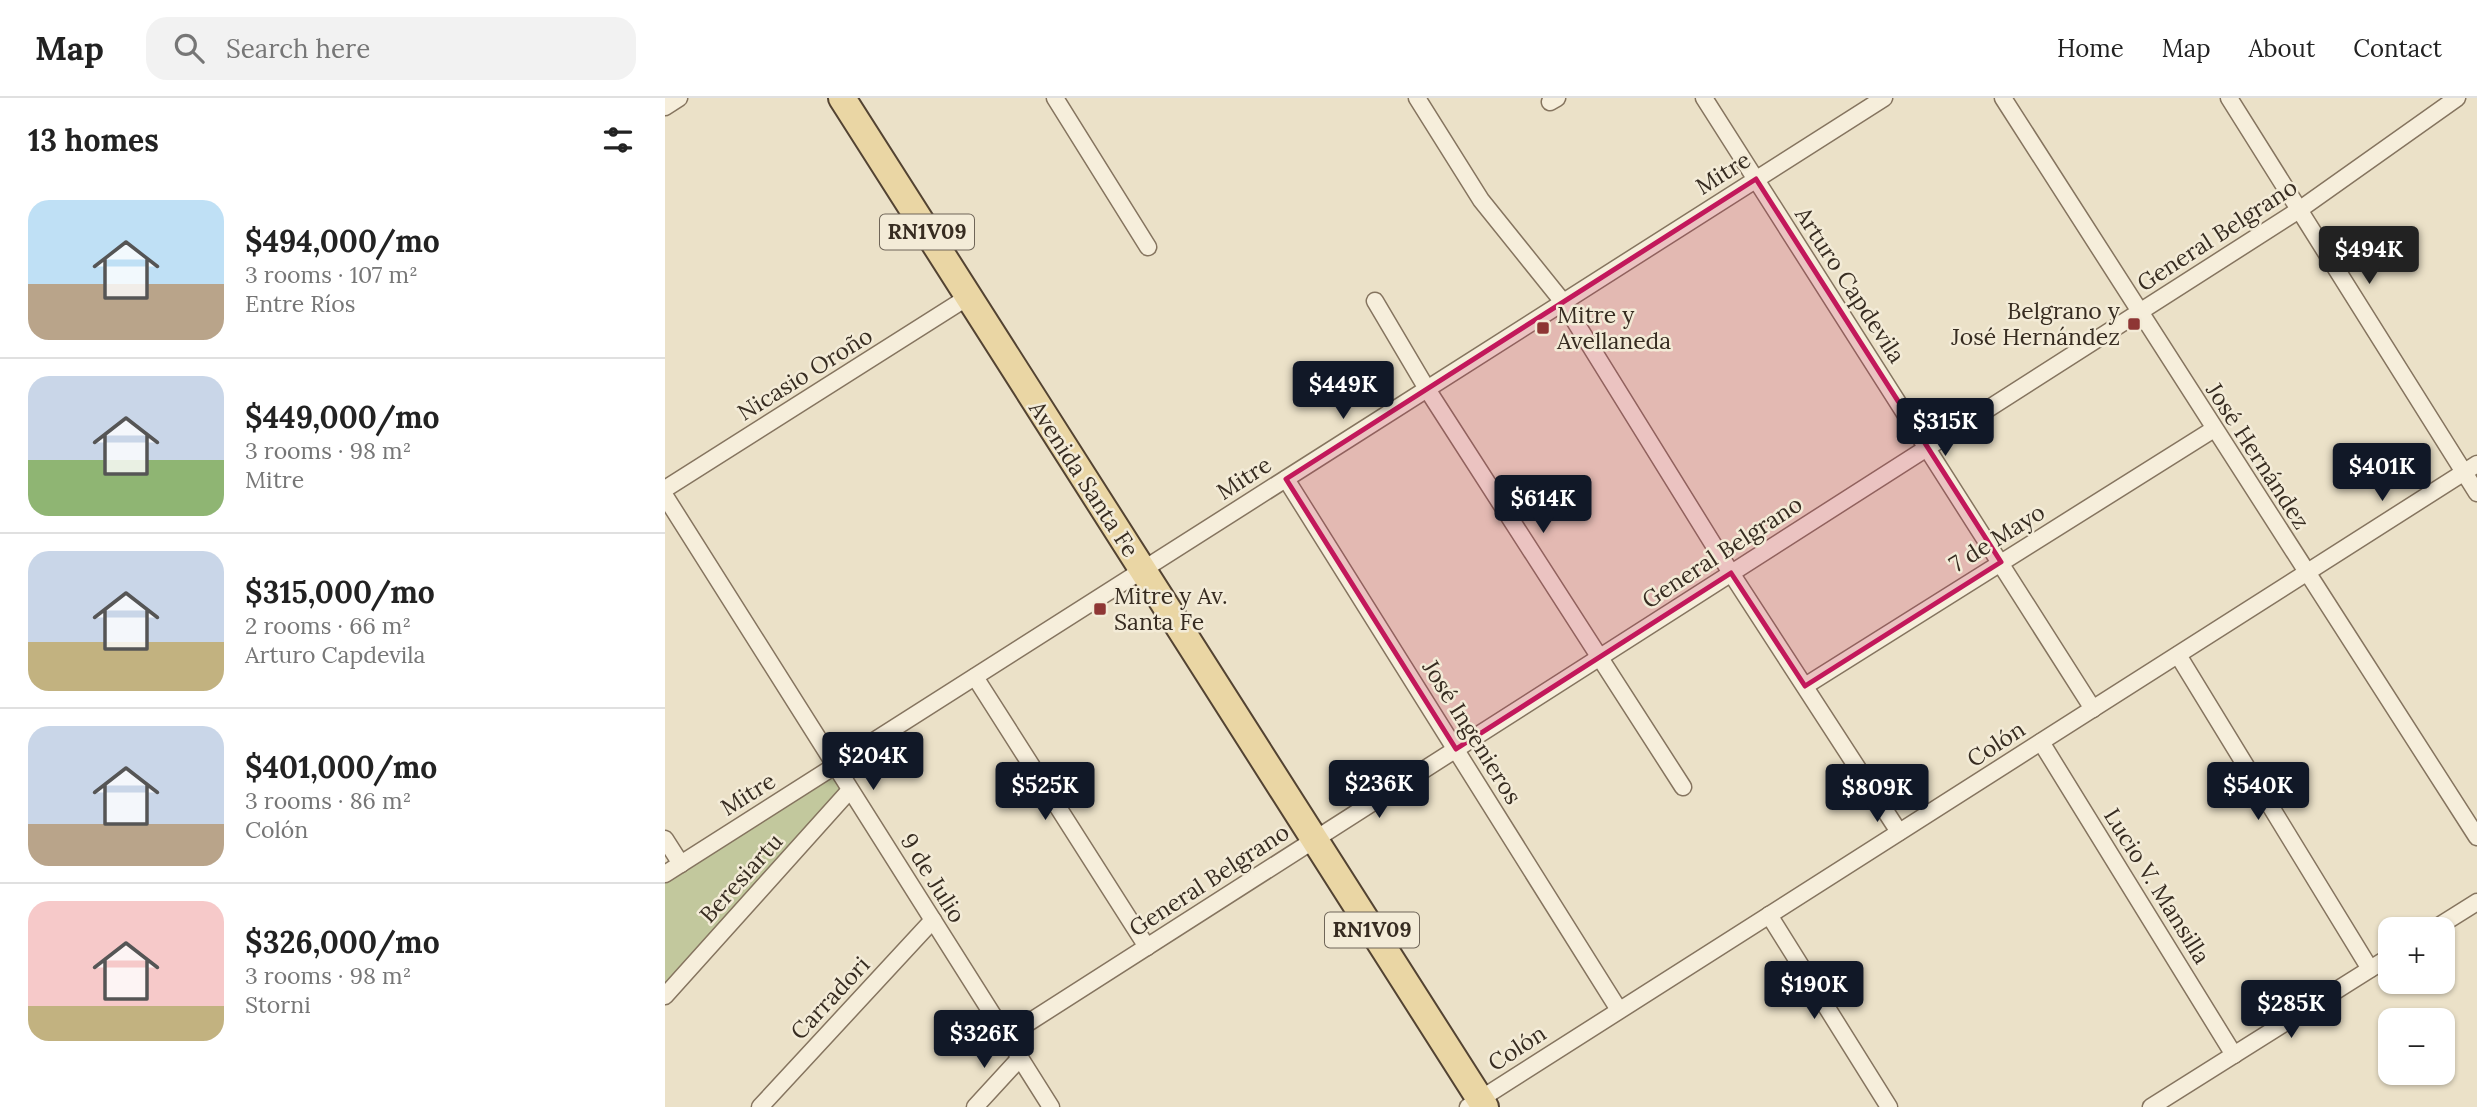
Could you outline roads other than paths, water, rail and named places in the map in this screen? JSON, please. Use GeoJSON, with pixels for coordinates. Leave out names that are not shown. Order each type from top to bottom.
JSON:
{"type":"FeatureCollection","features":[{"type":"Feature","properties":{"kind":"main road","name":"Avenida Santa Fe"},"geometry":{"type":"LineString","coordinates":[[842,98],[1315,840],[1477,1104]]}},
{"type":"Feature","properties":{"kind":"street"},"geometry":{"type":"LineString","coordinates":[[665,107],[679,98]]}},
{"type":"Feature","properties":{"kind":"street"},"geometry":{"type":"LineString","coordinates":[[1055,98],[1148,247]]}},
{"type":"Feature","properties":{"kind":"street"},"geometry":{"type":"LineString","coordinates":[[1417,98],[1481,200],[1563,302],[1731,573],[1899,832]]}},
{"type":"Feature","properties":{"kind":"street","name":"Arturo Capdevila"},"geometry":{"type":"LineString","coordinates":[[1704,98],[2093,709]]}},
{"type":"Feature","properties":{"kind":"street","name":"Mitre"},"geometry":{"type":"LineString","coordinates":[[665,874],[1884,98]]}},
{"type":"Feature","properties":{"kind":"street","name":"José Hernández"},"geometry":{"type":"LineString","coordinates":[[2003,98],[2477,837]]}},
{"type":"Feature","properties":{"kind":"street"},"geometry":{"type":"LineString","coordinates":[[2229,98],[2470,468],[2477,493]]}},
{"type":"Feature","properties":{"kind":"street","name":"General Belgrano"},"geometry":{"type":"LineString","coordinates":[[1006,1037],[2299,209],[2457,98]]}},
{"type":"Feature","properties":{"kind":"street","name":"Nicasio Oroño"},"geometry":{"type":"LineString","coordinates":[[665,489],[968,297]]}},
{"type":"Feature","properties":{"kind":"street"},"geometry":{"type":"LineString","coordinates":[[1375,301],[1427,388],[1683,787]]}},
{"type":"Feature","properties":{"kind":"street","name":"7 de Mayo"},"geometry":{"type":"LineString","coordinates":[[1805,686],[2214,429]]}},
{"type":"Feature","properties":{"kind":"street","name":"Colón"},"geometry":{"type":"LineString","coordinates":[[1477,1104],[1619,1010],[2470,468]]}},
{"type":"Feature","properties":{"kind":"street","name":"José Ingenieros"},"geometry":{"type":"LineString","coordinates":[[1286,479],[1619,1010]]}},
{"type":"Feature","properties":{"kind":"street","name":"9 de Julio"},"geometry":{"type":"LineString","coordinates":[[665,496],[1051,1107]]}},
{"type":"Feature","properties":{"kind":"street"},"geometry":{"type":"LineString","coordinates":[[2178,655],[2370,969]]}},
{"type":"Feature","properties":{"kind":"street"},"geometry":{"type":"LineString","coordinates":[[975,677],[1147,947]]}},
{"type":"Feature","properties":{"kind":"street","name":"Lucio V. Mansilla"},"geometry":{"type":"LineString","coordinates":[[2041,742],[2234,1055]]}},
{"type":"Feature","properties":{"kind":"street","name":"Beresiartu"},"geometry":{"type":"LineString","coordinates":[[665,996],[850,790]]}},
{"type":"Feature","properties":{"kind":"street"},"geometry":{"type":"LineString","coordinates":[[665,839],[681,864]]}},
{"type":"Feature","properties":{"kind":"street"},"geometry":{"type":"LineString","coordinates":[[2453,917],[2477,902]]}},
{"type":"Feature","properties":{"kind":"street"},"geometry":{"type":"LineString","coordinates":[[1769,915],[1889,1107]]}},
{"type":"Feature","properties":{"kind":"street","name":"Carradori"},"geometry":{"type":"LineString","coordinates":[[760,1107],[933,920]]}},
{"type":"Feature","properties":{"kind":"street"},"geometry":{"type":"LineString","coordinates":[[2151,1107],[2378,964]]}},
{"type":"Feature","properties":{"kind":"street"},"geometry":{"type":"LineString","coordinates":[[975,1107],[1020,1058]]}},
{"type":"Feature","properties":{"kind":"place","name":"Belgrano y José Hernández"},"geometry":{"type":"Point","coordinates":[2134,324]}},
{"type":"Feature","properties":{"kind":"place","name":"Mitre y Avellaneda"},"geometry":{"type":"Point","coordinates":[1543,328]}},
{"type":"Feature","properties":{"kind":"place","name":"Mitre y Av. Santa Fe"},"geometry":{"type":"Point","coordinates":[1100,609]}}]}
